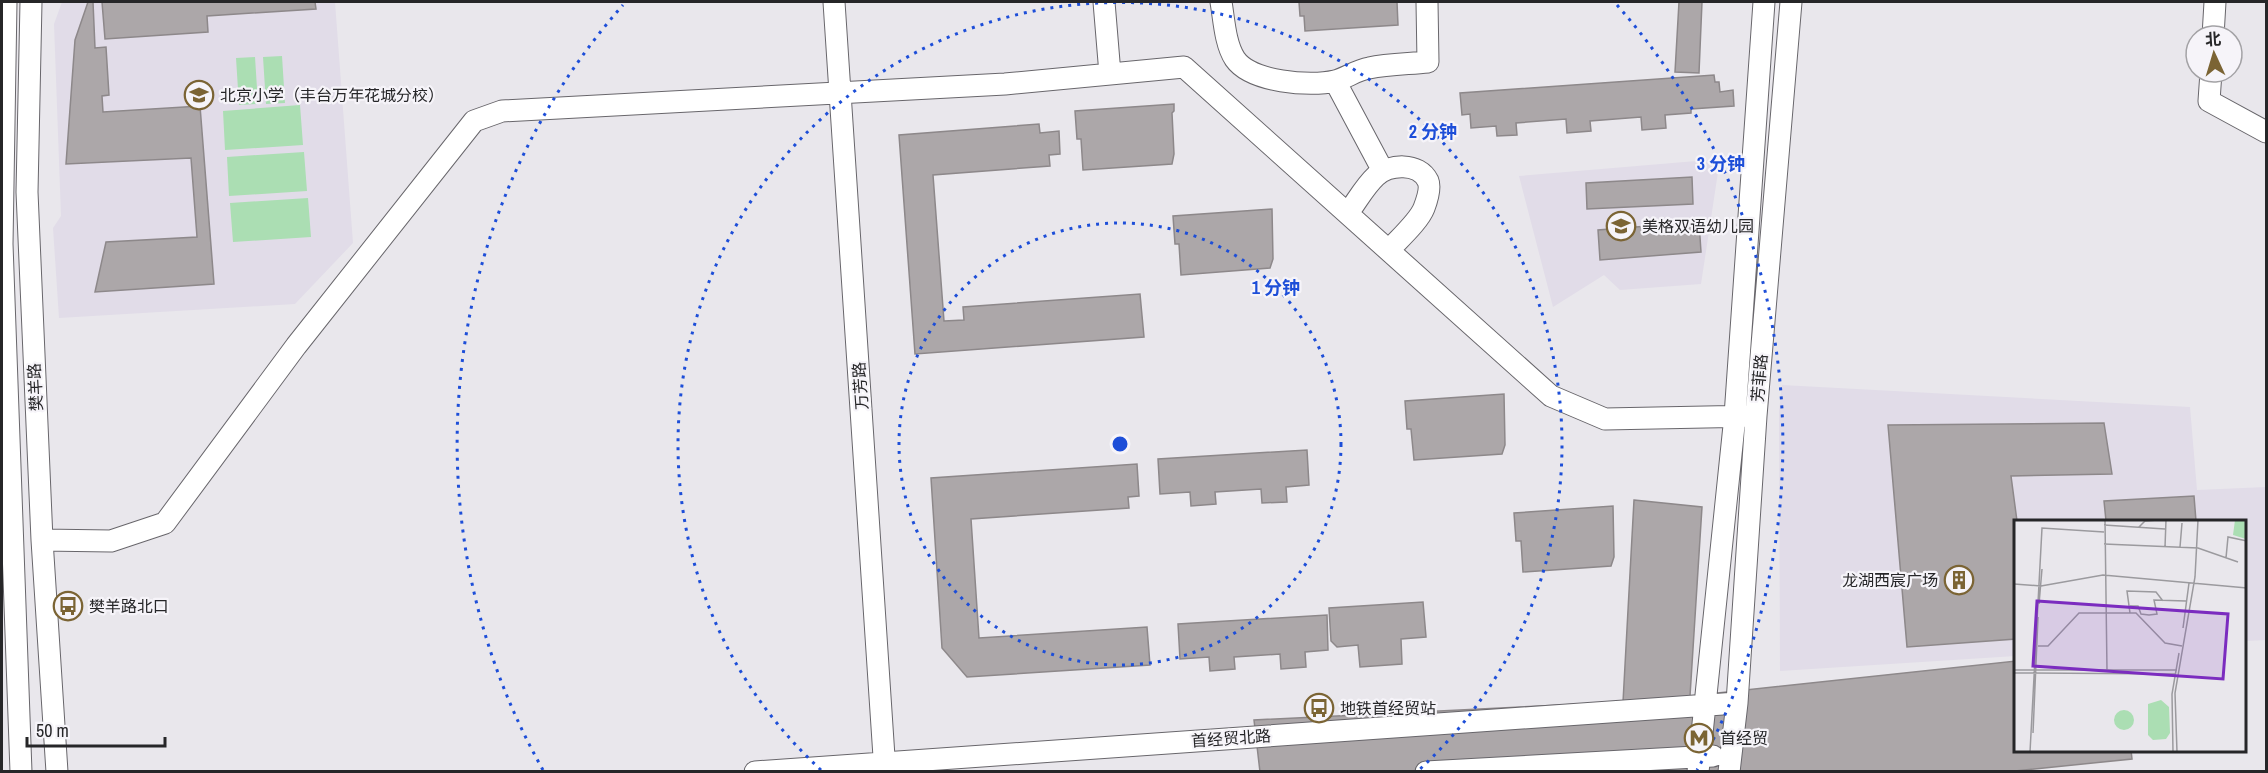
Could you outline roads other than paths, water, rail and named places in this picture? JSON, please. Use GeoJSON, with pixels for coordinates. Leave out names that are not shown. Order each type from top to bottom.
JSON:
{"type":"FeatureCollection","features":[{"type":"Feature","properties":{"kind":"street","name":"樊羊路"},"geometry":{"type":"LineString","coordinates":[[6,2],[2,244],[21,771]]}},
{"type":"Feature","properties":{"kind":"street","name":"樊羊路"},"geometry":{"type":"LineString","coordinates":[[31,2],[27,192],[42,540],[57,771]]}},
{"type":"Feature","properties":{"kind":"street","name":"万芳路"},"geometry":{"type":"LineString","coordinates":[[834,2],[842,93],[885,767]]}},
{"type":"Feature","properties":{"kind":"street"},"geometry":{"type":"LineString","coordinates":[[1104,2],[1110,74]]}},
{"type":"Feature","properties":{"kind":"street"},"geometry":{"type":"LineString","coordinates":[[1221,2],[1231,49],[1235,59],[1243,68],[1298,84],[1335,81],[1367,68],[1428,62],[1426,2]]}},
{"type":"Feature","properties":{"kind":"street","name":"芳菲路"},"geometry":{"type":"LineString","coordinates":[[1699,764],[1735,416],[1764,2]]}},
{"type":"Feature","properties":{"kind":"street","name":"芳菲路"},"geometry":{"type":"LineString","coordinates":[[1729,763],[1737,703],[1756,416],[1791,2]]}},
{"type":"Feature","properties":{"kind":"street"},"geometry":{"type":"LineString","coordinates":[[2214,24],[2215,2]]}},
{"type":"Feature","properties":{"kind":"street"},"geometry":{"type":"LineString","coordinates":[[42,540],[111,541],[165,523],[296,346],[474,121],[502,111],[1005,84],[1184,67],[1551,396],[1605,419],[1756,416]]}},
{"type":"Feature","properties":{"kind":"street"},"geometry":{"type":"LineString","coordinates":[[1335,81],[1383,171]]}},
{"type":"Feature","properties":{"kind":"street"},"geometry":{"type":"LineString","coordinates":[[2210,84],[2209,101],[2266,132]]}},
{"type":"Feature","properties":{"kind":"street"},"geometry":{"type":"LineString","coordinates":[[1348,213],[1376,176],[1383,171],[1391,167],[1405,166],[1420,171],[1428,182],[1429,191],[1424,210],[1389,250]]}},
{"type":"Feature","properties":{"kind":"street","name":"首经贸北路"},"geometry":{"type":"LineString","coordinates":[[755,771],[885,767],[1737,703]]}},
{"type":"Feature","properties":{"kind":"street"},"geometry":{"type":"LineString","coordinates":[[1426,771],[1729,763]]}},
{"type":"Feature","properties":{"kind":"place","name":"北京小学（丰台万年花城分校）"},"geometry":{"type":"Point","coordinates":[199,95]}},
{"type":"Feature","properties":{"kind":"place","name":"美格双语幼儿园"},"geometry":{"type":"Point","coordinates":[1621,226]}},
{"type":"Feature","properties":{"kind":"place","name":"龙湖西宸广场"},"geometry":{"type":"Point","coordinates":[1959,580]}},
{"type":"Feature","properties":{"kind":"place","name":"樊羊路北口"},"geometry":{"type":"Point","coordinates":[68,606]}},
{"type":"Feature","properties":{"kind":"place","name":"地铁首经贸站"},"geometry":{"type":"Point","coordinates":[1319,708]}},
{"type":"Feature","properties":{"kind":"place","name":"首经贸"},"geometry":{"type":"Point","coordinates":[1699,738]}}]}
